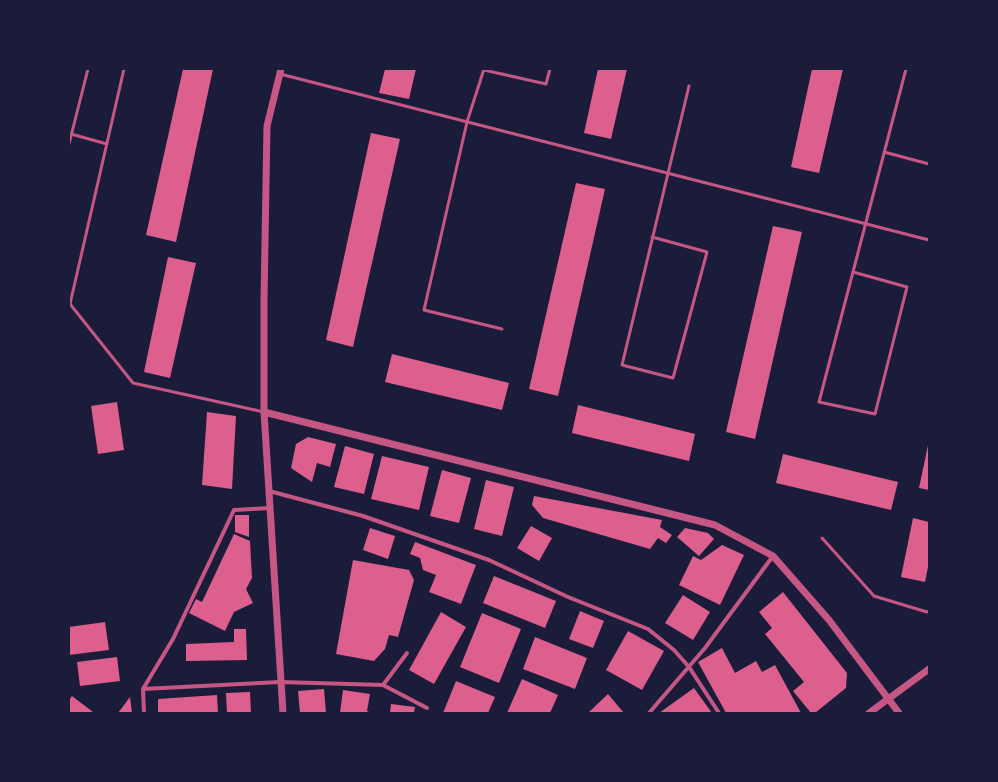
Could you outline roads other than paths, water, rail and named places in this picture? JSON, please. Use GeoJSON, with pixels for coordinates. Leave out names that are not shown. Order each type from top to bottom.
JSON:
{"type":"FeatureCollection","features":[{"type":"Feature","properties":{"kind":"street"},"geometry":{"type":"LineString","coordinates":[[281,72],[267,126],[264,270],[264,412],[283,713]]}},
{"type":"Feature","properties":{"kind":"street"},"geometry":{"type":"LineString","coordinates":[[264,412],[715,525],[774,556],[829,620],[898,713]]}},
{"type":"Feature","properties":{"kind":"street"},"geometry":{"type":"LineString","coordinates":[[269,491],[363,516],[489,560],[568,596],[648,629],[674,650],[689,667],[719,713]]}},
{"type":"Feature","properties":{"kind":"street"},"geometry":{"type":"LineString","coordinates":[[144,713],[143,689],[173,639],[234,510],[270,508]]}},
{"type":"Feature","properties":{"kind":"street"},"geometry":{"type":"LineString","coordinates":[[648,713],[689,667],[774,556]]}},
{"type":"Feature","properties":{"kind":"street"},"geometry":{"type":"LineString","coordinates":[[383,685],[407,653]]}},
{"type":"Feature","properties":{"kind":"street"},"geometry":{"type":"LineString","coordinates":[[869,713],[929,669]]}},
{"type":"Feature","properties":{"kind":"street"},"geometry":{"type":"LineString","coordinates":[[143,689],[280,682],[383,685],[427,708]]}},
{"type":"Feature","properties":{"kind":"lane"},"geometry":{"type":"LineString","coordinates":[[69,144],[88,69]]}},
{"type":"Feature","properties":{"kind":"lane"},"geometry":{"type":"LineString","coordinates":[[124,69],[70,304],[133,383],[264,412]]}},
{"type":"Feature","properties":{"kind":"lane"},"geometry":{"type":"LineString","coordinates":[[502,329],[424,310],[468,122],[484,70],[546,84],[550,69]]}},
{"type":"Feature","properties":{"kind":"lane"},"geometry":{"type":"LineString","coordinates":[[854,272],[907,287],[875,414],[819,402],[906,69]]}},
{"type":"Feature","properties":{"kind":"lane"},"geometry":{"type":"LineString","coordinates":[[281,72],[468,122],[929,240]]}},
{"type":"Feature","properties":{"kind":"lane"},"geometry":{"type":"LineString","coordinates":[[652,238],[707,252],[673,378],[622,365],[652,238],[668,173],[688,86]]}},
{"type":"Feature","properties":{"kind":"lane"},"geometry":{"type":"LineString","coordinates":[[71,134],[107,144]]}},
{"type":"Feature","properties":{"kind":"lane"},"geometry":{"type":"LineString","coordinates":[[884,152],[929,164]]}},
{"type":"Feature","properties":{"kind":"lane"},"geometry":{"type":"LineString","coordinates":[[822,538],[874,596],[927,612],[929,611]]}}]}
